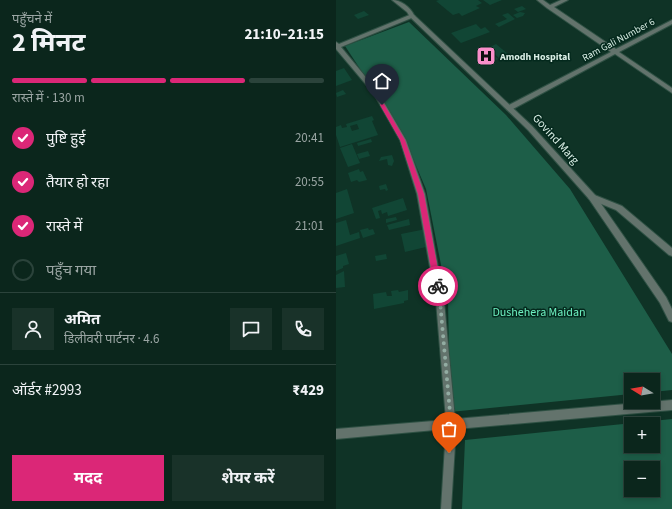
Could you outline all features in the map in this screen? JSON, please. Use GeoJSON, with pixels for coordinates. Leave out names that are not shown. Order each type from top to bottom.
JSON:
{"type":"FeatureCollection","features":[{"type":"Feature","properties":{"kind":"street","name":"Govind Marg"},"geometry":{"type":"LineString","coordinates":[[395,0],[530,128],[592,197],[663,300],[672,318]]}},
{"type":"Feature","properties":{"kind":"street"},"geometry":{"type":"LineString","coordinates":[[540,0],[672,91]]}},
{"type":"Feature","properties":{"kind":"street"},"geometry":{"type":"LineString","coordinates":[[549,7],[564,0]]}},
{"type":"Feature","properties":{"kind":"street"},"geometry":{"type":"LineString","coordinates":[[412,16],[337,45],[376,93],[403,140],[421,194],[440,301],[451,424],[446,509]]}},
{"type":"Feature","properties":{"kind":"street","name":"Ram Gali Number 6"},"geometry":{"type":"LineString","coordinates":[[509,108],[672,22]]}},
{"type":"Feature","properties":{"kind":"street"},"geometry":{"type":"LineString","coordinates":[[592,197],[619,208],[672,253]]}},
{"type":"Feature","properties":{"kind":"street"},"geometry":{"type":"LineString","coordinates":[[336,434],[672,406]]}},
{"type":"Feature","properties":{"kind":"green space","name":"Dushehera Maidan"},"geometry":{"type":"Polygon","coordinates":[[[409,22],[506,115],[570,189],[672,354],[672,390],[660,391],[660,373],[624,373],[624,395],[450,412],[448,300],[426,189],[411,154],[368,81],[345,46],[409,22]]]}},
{"type":"Feature","properties":{"kind":"green space"},"geometry":{"type":"Polygon","coordinates":[[[672,419],[672,509],[462,509],[465,440],[624,424],[624,453],[660,453],[660,420],[672,419]]]}},
{"type":"Feature","properties":{"kind":"building"},"geometry":{"type":"Polygon","coordinates":[[[478,0],[482,3],[476,6],[480,8],[462,16],[459,13],[453,15],[436,1],[478,0]]]}},
{"type":"Feature","properties":{"kind":"building"},"geometry":{"type":"Polygon","coordinates":[[[483,0],[502,0],[490,5],[483,0]]]}},
{"type":"Feature","properties":{"kind":"building"},"geometry":{"type":"Polygon","coordinates":[[[522,6],[526,9],[518,12],[514,9],[522,6]]]}},
{"type":"Feature","properties":{"kind":"building"},"geometry":{"type":"Polygon","coordinates":[[[364,11],[369,15],[358,19],[354,15],[364,11]]]}},
{"type":"Feature","properties":{"kind":"building"},"geometry":{"type":"Polygon","coordinates":[[[520,12],[525,13],[523,16],[517,18],[513,15],[520,12]]]}},
{"type":"Feature","properties":{"kind":"building"},"geometry":{"type":"Polygon","coordinates":[[[508,13],[515,19],[499,27],[495,24],[507,19],[502,15],[508,13]]]}},
{"type":"Feature","properties":{"kind":"building"},"geometry":{"type":"Polygon","coordinates":[[[476,24],[481,29],[485,27],[490,32],[461,43],[451,33],[476,24]]]}},
{"type":"Feature","properties":{"kind":"building"},"geometry":{"type":"Polygon","coordinates":[[[496,44],[508,54],[499,58],[488,48],[496,44]]]}},
{"type":"Feature","properties":{"kind":"building"},"geometry":{"type":"Polygon","coordinates":[[[489,51],[498,59],[491,62],[482,55],[489,51]]]}},
{"type":"Feature","properties":{"kind":"building"},"geometry":{"type":"Polygon","coordinates":[[[344,68],[352,80],[336,86],[336,71],[344,68]]]}},
{"type":"Feature","properties":{"kind":"building"},"geometry":{"type":"Polygon","coordinates":[[[343,90],[346,94],[337,97],[336,93],[343,90]]]}},
{"type":"Feature","properties":{"kind":"building"},"geometry":{"type":"Polygon","coordinates":[[[372,116],[374,120],[372,121],[378,135],[340,147],[336,135],[336,127],[341,125],[342,128],[347,127],[346,124],[372,116]],[[357,124],[350,126],[352,131],[359,129],[357,124]]]}},
{"type":"Feature","properties":{"kind":"building"},"geometry":{"type":"Polygon","coordinates":[[[371,139],[372,142],[358,146],[357,143],[371,139]]]}},
{"type":"Feature","properties":{"kind":"building"},"geometry":{"type":"Polygon","coordinates":[[[352,144],[360,163],[348,167],[340,148],[352,144]]]}},
{"type":"Feature","properties":{"kind":"building"},"geometry":{"type":"Polygon","coordinates":[[[368,151],[370,156],[359,159],[357,154],[368,151]]]}},
{"type":"Feature","properties":{"kind":"building"},"geometry":{"type":"Polygon","coordinates":[[[392,155],[394,161],[392,166],[388,165],[387,159],[379,161],[381,157],[392,155]]]}},
{"type":"Feature","properties":{"kind":"building"},"geometry":{"type":"Polygon","coordinates":[[[359,169],[360,172],[363,171],[367,180],[359,182],[357,180],[351,182],[348,173],[359,169]]]}},
{"type":"Feature","properties":{"kind":"building"},"geometry":{"type":"Polygon","coordinates":[[[386,184],[388,190],[380,190],[379,186],[386,184]]]}},
{"type":"Feature","properties":{"kind":"building"},"geometry":{"type":"Polygon","coordinates":[[[347,189],[354,213],[336,219],[336,193],[347,189]]]}},
{"type":"Feature","properties":{"kind":"building"},"geometry":{"type":"Polygon","coordinates":[[[403,198],[407,210],[388,216],[387,212],[382,214],[381,210],[378,211],[380,218],[376,219],[372,208],[403,198]]]}},
{"type":"Feature","properties":{"kind":"building"},"geometry":{"type":"Polygon","coordinates":[[[396,217],[397,220],[386,223],[386,219],[396,217]]]}},
{"type":"Feature","properties":{"kind":"building"},"geometry":{"type":"Polygon","coordinates":[[[409,219],[410,225],[389,230],[387,225],[409,219]]]}},
{"type":"Feature","properties":{"kind":"building"},"geometry":{"type":"Polygon","coordinates":[[[346,220],[350,235],[359,232],[360,238],[336,246],[336,223],[346,220]]]}},
{"type":"Feature","properties":{"kind":"building"},"geometry":{"type":"Polygon","coordinates":[[[368,228],[369,230],[373,229],[375,234],[363,238],[360,230],[368,228]]]}},
{"type":"Feature","properties":{"kind":"building"},"geometry":{"type":"Polygon","coordinates":[[[426,229],[430,246],[405,252],[401,234],[426,229]]]}},
{"type":"Feature","properties":{"kind":"building"},"geometry":{"type":"Polygon","coordinates":[[[346,253],[349,264],[336,271],[336,256],[346,253]]]}},
{"type":"Feature","properties":{"kind":"building"},"geometry":{"type":"Polygon","coordinates":[[[386,254],[387,259],[376,261],[375,256],[386,254]]]}},
{"type":"Feature","properties":{"kind":"building"},"geometry":{"type":"Polygon","coordinates":[[[344,271],[345,287],[336,288],[336,275],[344,271]]]}},
{"type":"Feature","properties":{"kind":"building"},"geometry":{"type":"Polygon","coordinates":[[[398,290],[399,292],[408,290],[408,300],[404,301],[404,303],[374,309],[373,294],[386,292],[387,296],[392,296],[391,291],[398,290]]]}},
{"type":"Feature","properties":{"kind":"way so far"},"geometry":{"type":"LineString","coordinates":[[438,286],[451,424],[449,453]]}},
{"type":"Feature","properties":{"kind":"place","name":"Amodh Hospital"},"geometry":{"type":"Point","coordinates":[486,56]}},
{"type":"Feature","properties":{"kind":"route"},"geometry":{"type":"LineString","coordinates":[[382,105],[403,140],[421,194],[438,286]]}}]}
